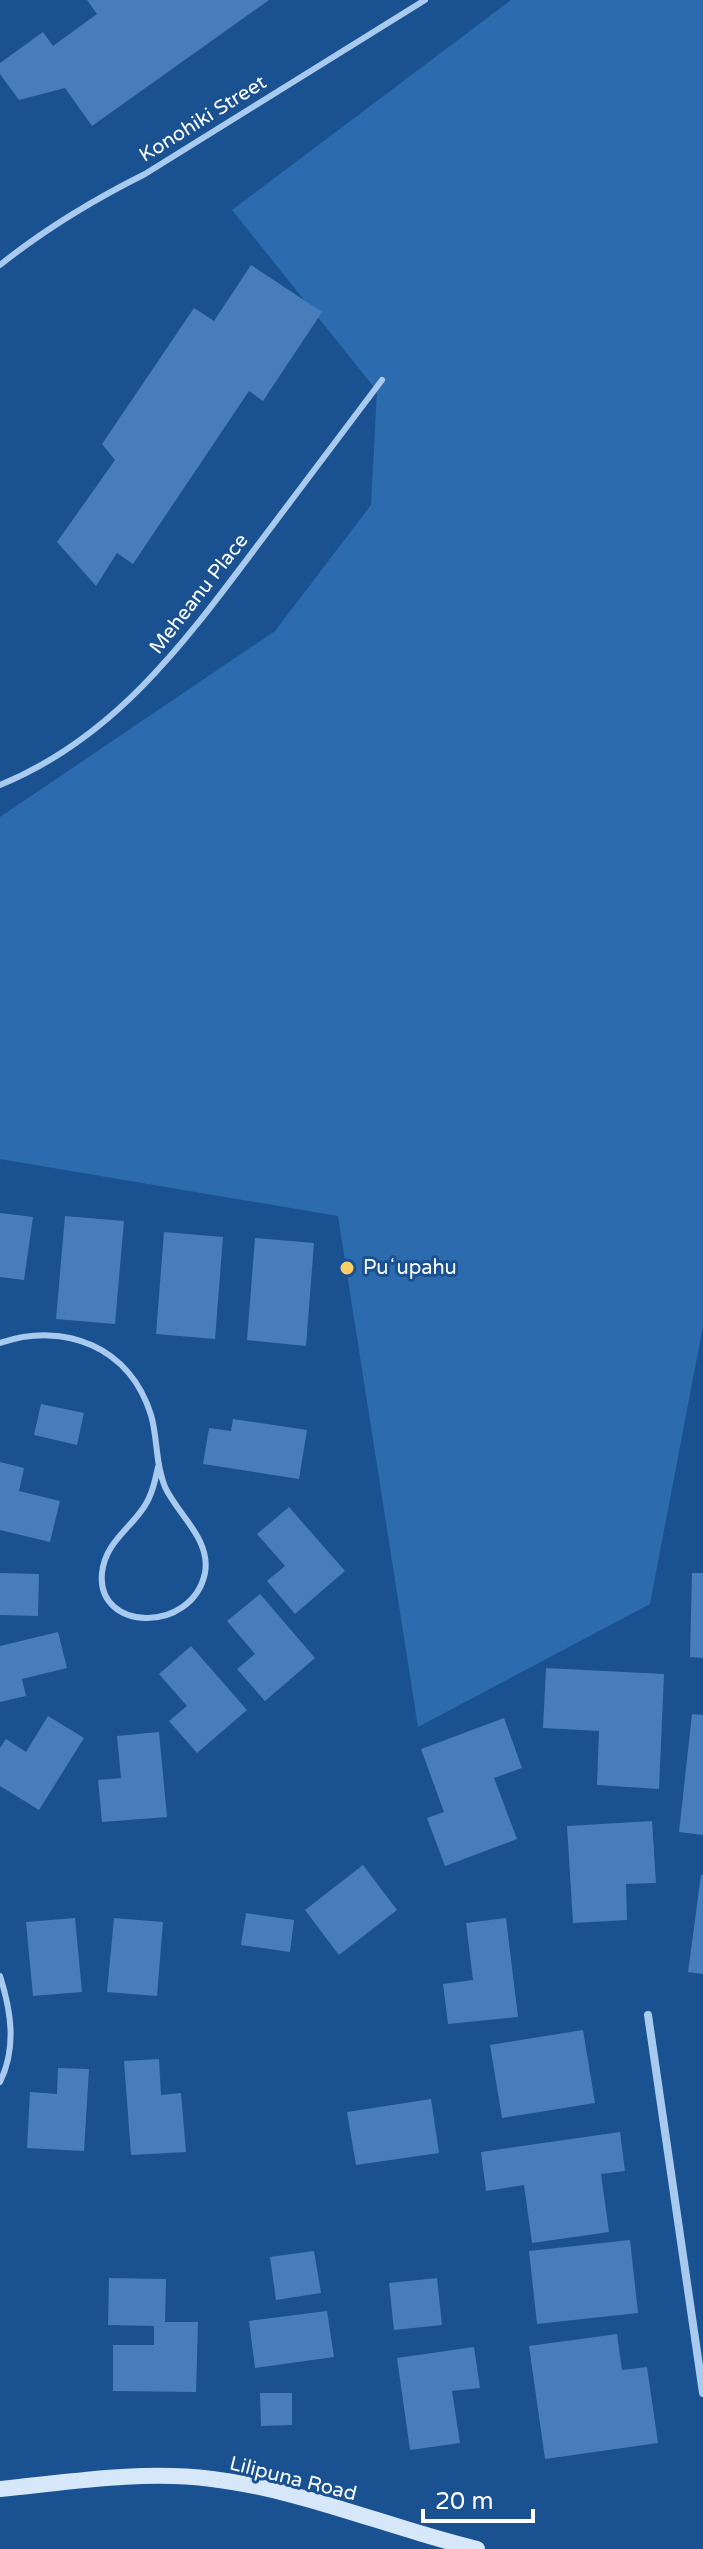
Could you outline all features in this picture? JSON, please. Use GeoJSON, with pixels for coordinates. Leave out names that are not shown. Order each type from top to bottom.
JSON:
{"type":"FeatureCollection","features":[{"type":"Feature","properties":{"kind":"street"},"geometry":{"type":"LineString","coordinates":[[648,2015],[703,2393]]}},
{"type":"Feature","properties":{"kind":"street","name":"Lilipuna Road"},"geometry":{"type":"LineString","coordinates":[[0,2489],[129,2477],[212,2479],[261,2487],[477,2549]]}},
{"type":"Feature","properties":{"kind":"lane","name":"Konohiki Street"},"geometry":{"type":"LineString","coordinates":[[0,265],[62,219],[145,174],[425,0]]}},
{"type":"Feature","properties":{"kind":"lane","name":"Meheanu Place"},"geometry":{"type":"LineString","coordinates":[[0,785],[37,766],[100,725],[167,663],[382,380]]}},
{"type":"Feature","properties":{"kind":"lane"},"geometry":{"type":"LineString","coordinates":[[0,1343],[22,1336],[70,1336],[113,1357],[143,1395],[152,1418],[158,1467],[169,1494],[198,1537],[206,1569],[198,1592],[181,1610],[168,1616],[138,1618],[112,1603],[103,1591],[102,1573],[107,1554],[117,1537],[145,1506],[158,1467]]}},
{"type":"Feature","properties":{"kind":"lane"},"geometry":{"type":"LineString","coordinates":[[0,1976],[12,2026],[10,2051],[0,2082]]}},
{"type":"Feature","properties":{"kind":"shaded area"},"geometry":{"type":"Polygon","coordinates":[[[511,0],[703,0],[703,1326],[650,1604],[418,1727],[338,1216],[0,1159],[0,817],[275,631],[371,505],[377,391],[232,210],[511,0]]]}},
{"type":"Feature","properties":{"kind":"building"},"geometry":{"type":"Polygon","coordinates":[[[87,0],[269,0],[92,126],[65,88],[19,100],[0,74],[0,63],[43,32],[53,46],[97,14],[87,0]]]}},
{"type":"Feature","properties":{"kind":"building"},"geometry":{"type":"Polygon","coordinates":[[[251,265],[322,312],[263,401],[249,391],[133,564],[117,553],[96,586],[57,542],[115,460],[102,444],[194,308],[214,321],[251,265]]]}},
{"type":"Feature","properties":{"kind":"building"},"geometry":{"type":"Polygon","coordinates":[[[0,1213],[33,1217],[24,1280],[0,1277],[0,1213]]]}},
{"type":"Feature","properties":{"kind":"building"},"geometry":{"type":"Polygon","coordinates":[[[65,1216],[124,1221],[115,1324],[56,1319],[65,1216]]]}},
{"type":"Feature","properties":{"kind":"building"},"geometry":{"type":"Polygon","coordinates":[[[164,1232],[223,1237],[215,1339],[156,1334],[164,1232]]]}},
{"type":"Feature","properties":{"kind":"building"},"geometry":{"type":"Polygon","coordinates":[[[255,1238],[314,1243],[306,1346],[247,1340],[255,1238]]]}},
{"type":"Feature","properties":{"kind":"building"},"geometry":{"type":"Polygon","coordinates":[[[41,1404],[84,1413],[77,1445],[34,1435],[41,1404]]]}},
{"type":"Feature","properties":{"kind":"building"},"geometry":{"type":"Polygon","coordinates":[[[233,1419],[307,1430],[299,1479],[203,1464],[209,1428],[231,1431],[233,1419]]]}},
{"type":"Feature","properties":{"kind":"building"},"geometry":{"type":"Polygon","coordinates":[[[0,1462],[24,1468],[19,1491],[60,1501],[50,1542],[0,1530],[0,1462]]]}},
{"type":"Feature","properties":{"kind":"building"},"geometry":{"type":"Polygon","coordinates":[[[289,1507],[345,1571],[295,1614],[267,1581],[285,1566],[257,1534],[289,1507]]]}},
{"type":"Feature","properties":{"kind":"building"},"geometry":{"type":"Polygon","coordinates":[[[0,1573],[39,1574],[38,1616],[0,1615],[0,1573]]]}},
{"type":"Feature","properties":{"kind":"building"},"geometry":{"type":"Polygon","coordinates":[[[692,1573],[703,1573],[703,1658],[690,1657],[692,1573]]]}},
{"type":"Feature","properties":{"kind":"building"},"geometry":{"type":"Polygon","coordinates":[[[260,1594],[315,1658],[265,1701],[237,1669],[255,1654],[227,1621],[260,1594]]]}},
{"type":"Feature","properties":{"kind":"building"},"geometry":{"type":"Polygon","coordinates":[[[58,1632],[67,1668],[22,1679],[26,1696],[0,1702],[0,1646],[58,1632]]]}},
{"type":"Feature","properties":{"kind":"building"},"geometry":{"type":"Polygon","coordinates":[[[191,1646],[247,1710],[197,1753],[169,1721],[187,1706],[159,1674],[191,1646]]]}},
{"type":"Feature","properties":{"kind":"building"},"geometry":{"type":"Polygon","coordinates":[[[546,1668],[664,1674],[659,1789],[597,1785],[599,1731],[543,1728],[546,1668]]]}},
{"type":"Feature","properties":{"kind":"building"},"geometry":{"type":"Polygon","coordinates":[[[692,1714],[703,1715],[703,1835],[679,1832],[692,1714]]]}},
{"type":"Feature","properties":{"kind":"building"},"geometry":{"type":"Polygon","coordinates":[[[48,1716],[84,1738],[39,1810],[0,1786],[0,1748],[6,1739],[26,1752],[48,1716]]]}},
{"type":"Feature","properties":{"kind":"building"},"geometry":{"type":"Polygon","coordinates":[[[504,1718],[522,1768],[494,1778],[517,1839],[445,1866],[427,1818],[444,1812],[421,1749],[504,1718]]]}},
{"type":"Feature","properties":{"kind":"building"},"geometry":{"type":"Polygon","coordinates":[[[159,1732],[167,1817],[102,1822],[98,1780],[121,1778],[117,1736],[159,1732]]]}},
{"type":"Feature","properties":{"kind":"building"},"geometry":{"type":"Polygon","coordinates":[[[652,1821],[656,1883],[626,1884],[627,1920],[573,1923],[567,1826],[652,1821]]]}},
{"type":"Feature","properties":{"kind":"building"},"geometry":{"type":"Polygon","coordinates":[[[363,1865],[397,1910],[339,1955],[305,1910],[363,1865]]]}},
{"type":"Feature","properties":{"kind":"building"},"geometry":{"type":"Polygon","coordinates":[[[703,1875],[703,1974],[688,1972],[703,1875]]]}},
{"type":"Feature","properties":{"kind":"building"},"geometry":{"type":"Polygon","coordinates":[[[246,1913],[294,1920],[290,1952],[241,1945],[246,1913]]]}},
{"type":"Feature","properties":{"kind":"building"},"geometry":{"type":"Polygon","coordinates":[[[75,1918],[82,1992],[33,1996],[26,1922],[75,1918]]]}},
{"type":"Feature","properties":{"kind":"building"},"geometry":{"type":"Polygon","coordinates":[[[114,1918],[163,1922],[157,1996],[107,1992],[114,1918]]]}},
{"type":"Feature","properties":{"kind":"building"},"geometry":{"type":"Polygon","coordinates":[[[506,1918],[518,2017],[448,2024],[443,1984],[473,1980],[466,1923],[506,1918]]]}},
{"type":"Feature","properties":{"kind":"building"},"geometry":{"type":"Polygon","coordinates":[[[583,2030],[595,2103],[502,2118],[490,2045],[583,2030]]]}},
{"type":"Feature","properties":{"kind":"building"},"geometry":{"type":"Polygon","coordinates":[[[159,2059],[161,2095],[181,2093],[186,2152],[131,2155],[124,2061],[159,2059]]]}},
{"type":"Feature","properties":{"kind":"building"},"geometry":{"type":"Polygon","coordinates":[[[58,2068],[89,2069],[84,2151],[27,2148],[30,2092],[57,2094],[58,2068]]]}},
{"type":"Feature","properties":{"kind":"building"},"geometry":{"type":"Polygon","coordinates":[[[431,2099],[439,2153],[356,2165],[347,2112],[431,2099]]]}},
{"type":"Feature","properties":{"kind":"building"},"geometry":{"type":"Polygon","coordinates":[[[620,2132],[625,2171],[601,2174],[609,2232],[532,2243],[524,2185],[486,2191],[481,2152],[620,2132]]]}},
{"type":"Feature","properties":{"kind":"building"},"geometry":{"type":"Polygon","coordinates":[[[630,2240],[638,2313],[537,2324],[529,2251],[630,2240]]]}},
{"type":"Feature","properties":{"kind":"building"},"geometry":{"type":"Polygon","coordinates":[[[314,2251],[321,2293],[276,2300],[270,2257],[314,2251]]]}},
{"type":"Feature","properties":{"kind":"building"},"geometry":{"type":"Polygon","coordinates":[[[109,2278],[166,2279],[165,2322],[198,2322],[196,2392],[113,2391],[113,2345],[154,2345],[154,2326],[108,2325],[109,2278]]]}},
{"type":"Feature","properties":{"kind":"building"},"geometry":{"type":"Polygon","coordinates":[[[437,2278],[442,2325],[394,2330],[389,2283],[437,2278]]]}},
{"type":"Feature","properties":{"kind":"building"},"geometry":{"type":"Polygon","coordinates":[[[327,2311],[334,2357],[255,2368],[249,2321],[327,2311]]]}},
{"type":"Feature","properties":{"kind":"building"},"geometry":{"type":"Polygon","coordinates":[[[617,2334],[622,2370],[647,2367],[658,2443],[545,2459],[529,2346],[617,2334]]]}},
{"type":"Feature","properties":{"kind":"building"},"geometry":{"type":"Polygon","coordinates":[[[474,2347],[480,2388],[452,2391],[460,2443],[410,2450],[397,2358],[474,2347]]]}},
{"type":"Feature","properties":{"kind":"building"},"geometry":{"type":"Polygon","coordinates":[[[260,2393],[292,2393],[292,2425],[261,2426],[260,2393]]]}},
{"type":"Feature","properties":{"kind":"place","name":"Puʻupahu"},"geometry":{"type":"Point","coordinates":[347,1268]}}]}
